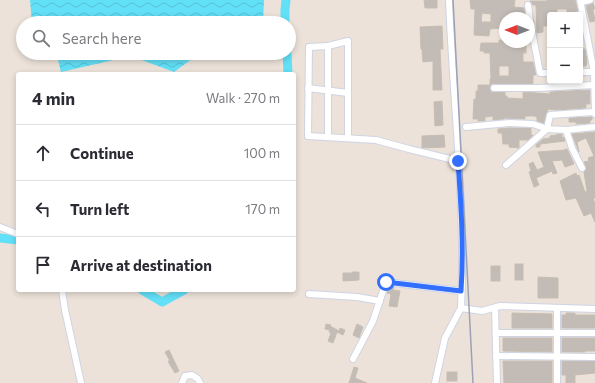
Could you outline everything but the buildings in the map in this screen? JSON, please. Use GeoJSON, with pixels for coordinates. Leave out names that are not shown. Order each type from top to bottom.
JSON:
{"type":"FeatureCollection","features":[{"type":"Feature","properties":{"kind":"street"},"geometry":{"type":"LineString","coordinates":[[435,383],[445,338],[460,308],[462,268],[461,207],[449,0]]}},
{"type":"Feature","properties":{"kind":"street"},"geometry":{"type":"LineString","coordinates":[[506,165],[547,128],[550,115],[595,113],[595,72],[593,47],[581,1],[590,0]]}},
{"type":"Feature","properties":{"kind":"street"},"geometry":{"type":"LineString","coordinates":[[528,5],[540,73],[547,72]]}},
{"type":"Feature","properties":{"kind":"street"},"geometry":{"type":"LineString","coordinates":[[348,138],[348,42],[328,46],[309,47],[308,136],[376,140],[458,161]]}},
{"type":"Feature","properties":{"kind":"street"},"geometry":{"type":"LineString","coordinates":[[328,46],[328,137]]}},
{"type":"Feature","properties":{"kind":"street"},"geometry":{"type":"LineString","coordinates":[[583,72],[595,72]]}},
{"type":"Feature","properties":{"kind":"street"},"geometry":{"type":"LineString","coordinates":[[494,88],[538,88],[594,85]]}},
{"type":"Feature","properties":{"kind":"street"},"geometry":{"type":"LineString","coordinates":[[308,88],[348,93]]}},
{"type":"Feature","properties":{"kind":"street"},"geometry":{"type":"LineString","coordinates":[[466,127],[509,123],[533,124],[547,128],[566,130],[595,127]]}},
{"type":"Feature","properties":{"kind":"street"},"geometry":{"type":"LineString","coordinates":[[566,130],[572,148],[582,168]]}},
{"type":"Feature","properties":{"kind":"street"},"geometry":{"type":"LineString","coordinates":[[0,227],[16,233]]}},
{"type":"Feature","properties":{"kind":"street"},"geometry":{"type":"LineString","coordinates":[[353,359],[373,321],[386,282],[461,291]]}},
{"type":"Feature","properties":{"kind":"street"},"geometry":{"type":"LineString","coordinates":[[62,292],[81,383]]}},
{"type":"Feature","properties":{"kind":"street"},"geometry":{"type":"LineString","coordinates":[[309,294],[357,297],[380,301]]}},
{"type":"Feature","properties":{"kind":"street"},"geometry":{"type":"LineString","coordinates":[[460,308],[482,311],[500,306],[595,309]]}},
{"type":"Feature","properties":{"kind":"street"},"geometry":{"type":"LineString","coordinates":[[495,308],[497,383]]}},
{"type":"Feature","properties":{"kind":"street"},"geometry":{"type":"LineString","coordinates":[[557,308],[557,383]]}},
{"type":"Feature","properties":{"kind":"street"},"geometry":{"type":"LineString","coordinates":[[496,333],[595,333]]}},
{"type":"Feature","properties":{"kind":"street"},"geometry":{"type":"LineString","coordinates":[[496,356],[595,357]]}},
{"type":"Feature","properties":{"kind":"street"},"geometry":{"type":"LineString","coordinates":[[182,383],[185,376],[192,375],[198,379],[200,383]]}},
{"type":"Feature","properties":{"kind":"water"},"geometry":{"type":"Polygon","coordinates":[[[30,0],[264,0],[263,16],[31,16],[30,0]]]}},
{"type":"Feature","properties":{"kind":"water"},"geometry":{"type":"Polygon","coordinates":[[[58,60],[114,60],[61,72],[58,60]]]}},
{"type":"Feature","properties":{"kind":"water"},"geometry":{"type":"Polygon","coordinates":[[[142,60],[190,60],[174,72],[142,60]]]}},
{"type":"Feature","properties":{"kind":"waterway"},"geometry":{"type":"LineString","coordinates":[[285,16],[286,0]]}},
{"type":"Feature","properties":{"kind":"waterway"},"geometry":{"type":"LineString","coordinates":[[287,60],[288,72]]}},
{"type":"Feature","properties":{"kind":"waterway"},"geometry":{"type":"LineString","coordinates":[[0,238],[16,240]]}},
{"type":"Feature","properties":{"kind":"waterway"},"geometry":{"type":"LineString","coordinates":[[145,292],[162,302],[180,292]]}},
{"type":"Feature","properties":{"kind":"railway"},"geometry":{"type":"LineString","coordinates":[[453,0],[473,383]]}},
{"type":"Feature","properties":{"kind":"route"},"geometry":{"type":"LineString","coordinates":[[386,282],[461,291],[461,207],[458,161]]}}]}
